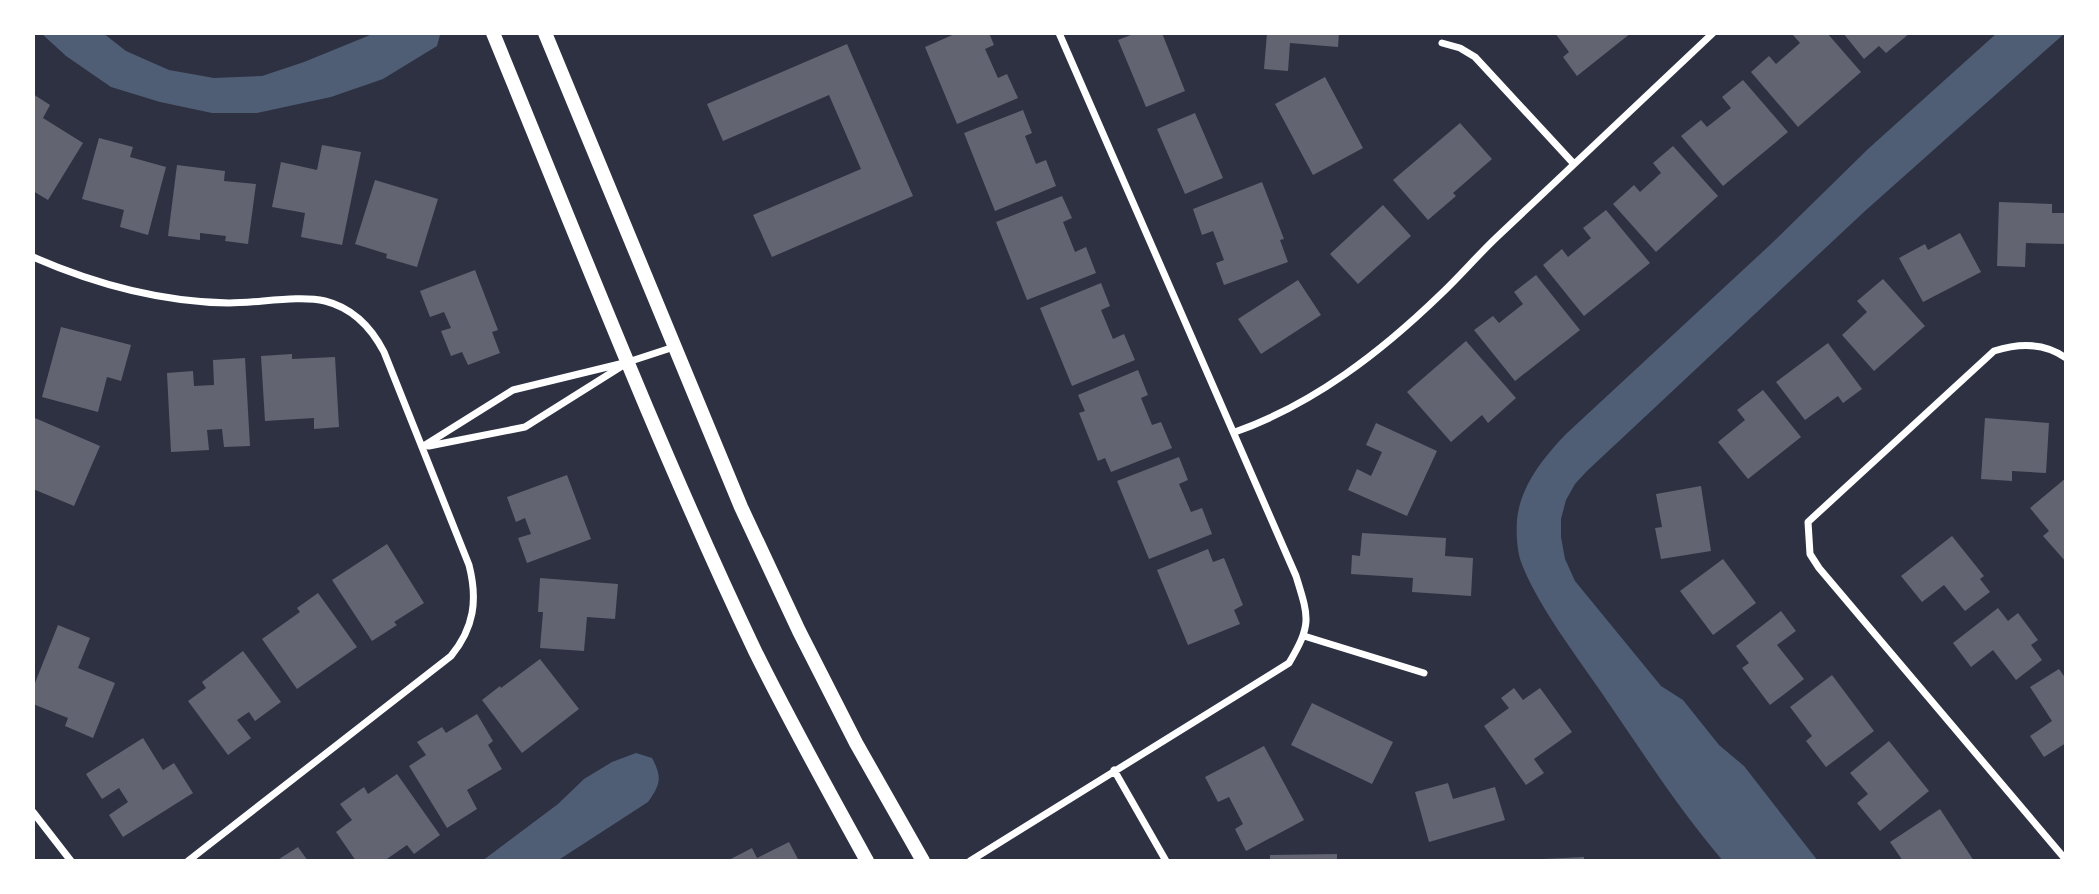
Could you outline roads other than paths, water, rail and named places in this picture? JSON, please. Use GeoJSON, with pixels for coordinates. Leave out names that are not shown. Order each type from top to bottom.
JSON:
{"type":"FeatureCollection","features":[{"type":"Feature","properties":{"kind":"main road"},"geometry":{"type":"LineString","coordinates":[[493,33],[698,529],[756,653],[867,861]]}},
{"type":"Feature","properties":{"kind":"main road"},"geometry":{"type":"LineString","coordinates":[[545,33],[741,507],[799,631],[856,743],[923,861]]}},
{"type":"Feature","properties":{"kind":"street"},"geometry":{"type":"LineString","coordinates":[[970,861],[1289,663],[1304,636],[1307,620],[1296,576],[1059,33]]}},
{"type":"Feature","properties":{"kind":"street"},"geometry":{"type":"LineString","coordinates":[[1235,432],[1303,403],[1389,341],[1713,33]]}},
{"type":"Feature","properties":{"kind":"street"},"geometry":{"type":"LineString","coordinates":[[1442,43],[1460,48],[1475,57],[1574,164]]}},
{"type":"Feature","properties":{"kind":"street"},"geometry":{"type":"LineString","coordinates":[[33,257],[84,278],[144,295],[198,303],[309,299],[341,307],[354,314],[376,338],[422,447],[474,583],[473,614],[461,644],[451,656],[188,861]]}},
{"type":"Feature","properties":{"kind":"street"},"geometry":{"type":"LineString","coordinates":[[2066,358],[2044,347],[2027,344],[2010,345],[1994,351],[1808,522],[1810,554],[1819,568],[2066,860]]}},
{"type":"Feature","properties":{"kind":"street"},"geometry":{"type":"LineString","coordinates":[[422,447],[513,390],[628,362],[674,347]]}},
{"type":"Feature","properties":{"kind":"street"},"geometry":{"type":"LineString","coordinates":[[422,447],[525,427],[628,362]]}},
{"type":"Feature","properties":{"kind":"street"},"geometry":{"type":"LineString","coordinates":[[1304,636],[1424,673]]}},
{"type":"Feature","properties":{"kind":"street"},"geometry":{"type":"LineString","coordinates":[[1114,770],[1166,861]]}},
{"type":"Feature","properties":{"kind":"street"},"geometry":{"type":"LineString","coordinates":[[33,812],[71,861]]}},
{"type":"Feature","properties":{"kind":"water"},"geometry":{"type":"Polygon","coordinates":[[[41,33],[103,33],[126,51],[169,70],[214,78],[262,76],[375,33],[440,35],[437,46],[383,79],[331,97],[257,113],[212,113],[160,102],[111,87],[66,56],[41,33]]]}},
{"type":"Feature","properties":{"kind":"water"},"geometry":{"type":"Polygon","coordinates":[[[1997,33],[2065,33],[1865,211],[1587,471],[1566,500],[1561,519],[1561,537],[1565,559],[1575,581],[1661,686],[1683,700],[1719,745],[1744,766],[1818,861],[1723,861],[1659,776],[1536,594],[1521,562],[1518,547],[1519,507],[1528,484],[1542,462],[1566,434],[1771,244],[1868,149],[1997,33]]]}},
{"type":"Feature","properties":{"kind":"water"},"geometry":{"type":"Polygon","coordinates":[[[636,753],[652,758],[657,770],[658,785],[648,802],[557,861],[482,861],[558,804],[584,779],[612,762],[636,753]]]}}]}
